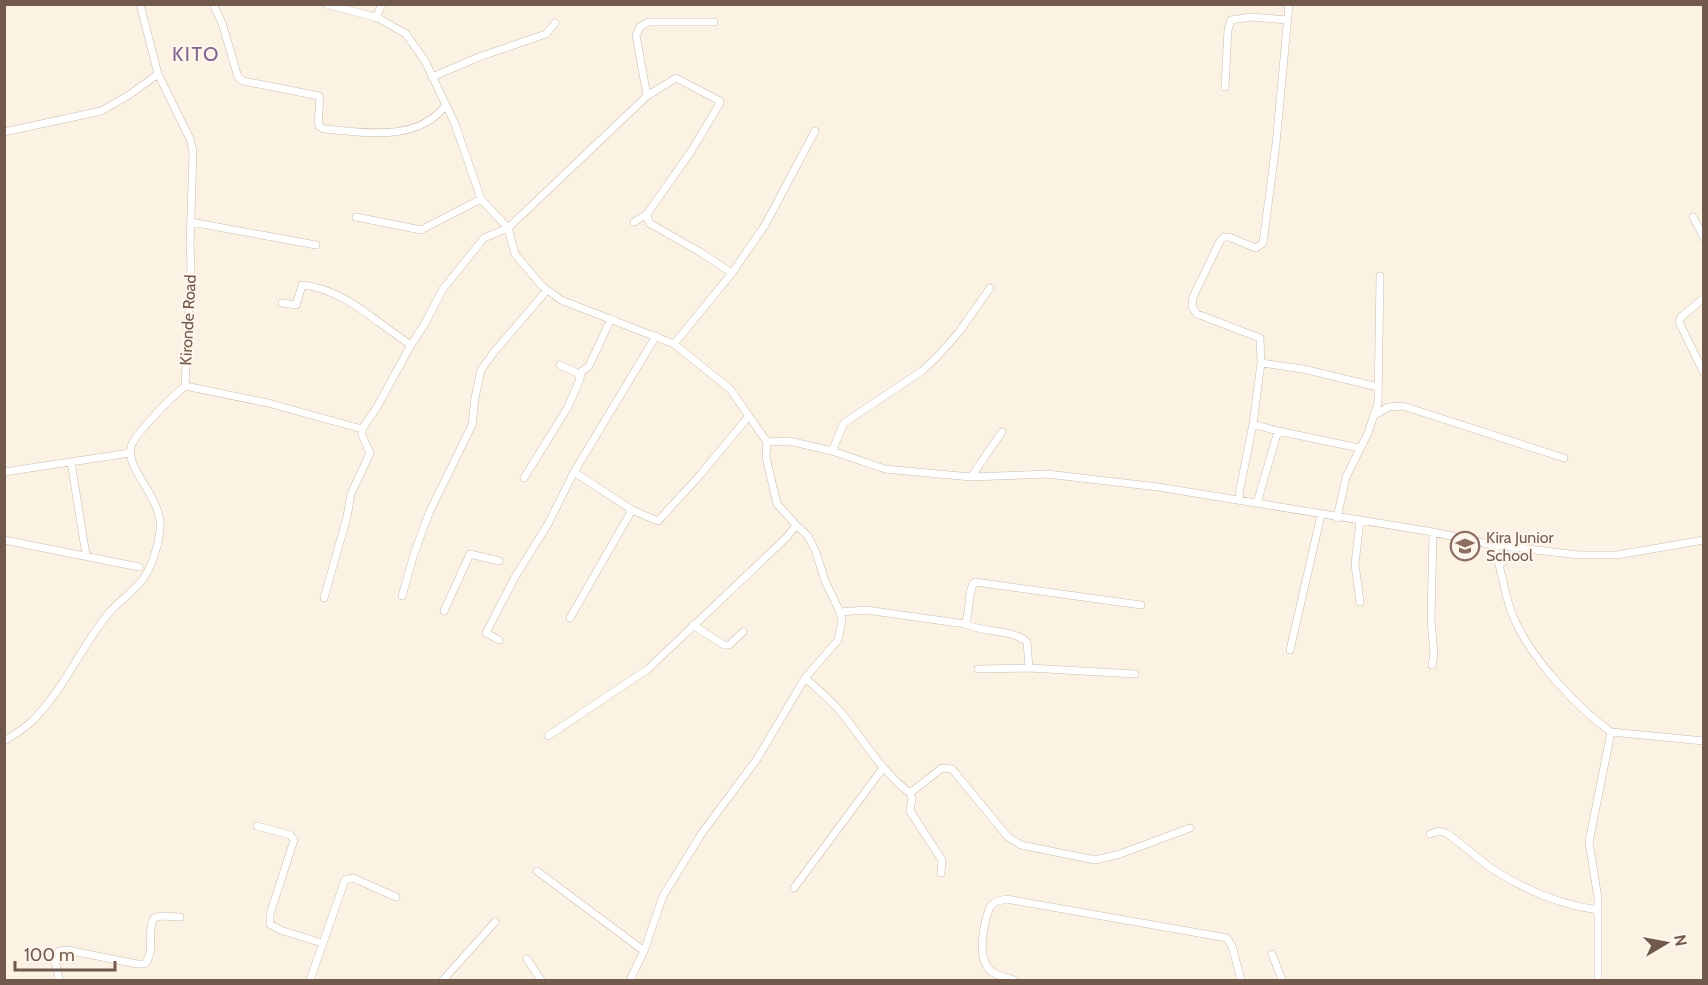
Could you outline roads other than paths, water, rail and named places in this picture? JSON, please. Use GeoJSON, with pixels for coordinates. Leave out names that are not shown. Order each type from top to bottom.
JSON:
{"type":"FeatureCollection","features":[{"type":"Feature","properties":{"kind":"street","name":"Kironde Road"},"geometry":{"type":"LineString","coordinates":[[130,453],[132,443],[171,398],[185,386],[191,265],[193,151],[190,139],[158,74],[141,4]]}},
{"type":"Feature","properties":{"kind":"street"},"geometry":{"type":"LineString","coordinates":[[213,4],[222,23],[238,77],[243,81],[319,96],[321,103],[318,120],[319,126],[324,129],[367,132],[401,131],[429,122],[446,105]]}},
{"type":"Feature","properties":{"kind":"street"},"geometry":{"type":"LineString","coordinates":[[326,4],[376,18],[406,34],[425,61],[455,124],[481,199],[508,228],[515,254],[547,290],[561,300],[674,344],[730,389],[767,442],[766,457],[777,504],[808,536],[840,612],[842,621],[838,640],[805,678],[757,759],[702,833],[663,896],[644,951],[630,981]]}},
{"type":"Feature","properties":{"kind":"street"},"geometry":{"type":"LineString","coordinates":[[376,18],[382,4]]}},
{"type":"Feature","properties":{"kind":"street"},"geometry":{"type":"LineString","coordinates":[[1240,501],[1239,494],[1253,424],[1261,363],[1260,338],[1197,314],[1191,302],[1224,237],[1256,248],[1263,243],[1276,144],[1289,4]]}},
{"type":"Feature","properties":{"kind":"street"},"geometry":{"type":"LineString","coordinates":[[1225,87],[1228,30],[1231,20],[1251,17],[1287,20]]}},
{"type":"Feature","properties":{"kind":"street"},"geometry":{"type":"LineString","coordinates":[[648,96],[636,35],[640,27],[648,22],[714,22]]}},
{"type":"Feature","properties":{"kind":"street"},"geometry":{"type":"LineString","coordinates":[[432,77],[546,34],[555,23]]}},
{"type":"Feature","properties":{"kind":"street"},"geometry":{"type":"LineString","coordinates":[[4,132],[101,111],[129,96],[158,74]]}},
{"type":"Feature","properties":{"kind":"street"},"geometry":{"type":"LineString","coordinates":[[324,598],[347,517],[351,494],[370,453],[362,435],[362,429],[377,407],[443,289],[484,238],[508,228],[648,96],[676,78],[720,103],[692,150],[647,214],[634,222]]}},
{"type":"Feature","properties":{"kind":"street"},"geometry":{"type":"LineString","coordinates":[[674,344],[732,273],[765,225],[815,131]]}},
{"type":"Feature","properties":{"kind":"street"},"geometry":{"type":"LineString","coordinates":[[356,217],[421,230],[481,199]]}},
{"type":"Feature","properties":{"kind":"street"},"geometry":{"type":"LineString","coordinates":[[647,214],[649,223],[732,273]]}},
{"type":"Feature","properties":{"kind":"street"},"geometry":{"type":"LineString","coordinates":[[1694,217],[1704,238]]}},
{"type":"Feature","properties":{"kind":"street"},"geometry":{"type":"LineString","coordinates":[[191,222],[316,245]]}},
{"type":"Feature","properties":{"kind":"street"},"geometry":{"type":"LineString","coordinates":[[1337,518],[1346,477],[1375,415],[1378,387],[1380,276]]}},
{"type":"Feature","properties":{"kind":"street"},"geometry":{"type":"LineString","coordinates":[[282,303],[296,305],[302,285],[319,288],[342,297],[411,345]]}},
{"type":"Feature","properties":{"kind":"street"},"geometry":{"type":"LineString","coordinates":[[832,451],[844,423],[922,370],[937,357],[959,332],[990,288]]}},
{"type":"Feature","properties":{"kind":"street"},"geometry":{"type":"LineString","coordinates":[[402,596],[429,513],[472,425],[481,370],[547,290]]}},
{"type":"Feature","properties":{"kind":"street"},"geometry":{"type":"LineString","coordinates":[[1704,298],[1681,317],[1679,322],[1704,373]]}},
{"type":"Feature","properties":{"kind":"street"},"geometry":{"type":"LineString","coordinates":[[524,478],[568,407],[581,372],[589,366],[611,319]]}},
{"type":"Feature","properties":{"kind":"street"},"geometry":{"type":"LineString","coordinates":[[499,640],[486,633],[515,577],[548,524],[574,472],[656,336]]}},
{"type":"Feature","properties":{"kind":"street"},"geometry":{"type":"LineString","coordinates":[[1261,363],[1303,369],[1378,387]]}},
{"type":"Feature","properties":{"kind":"street"},"geometry":{"type":"LineString","coordinates":[[560,365],[577,373],[580,379]]}},
{"type":"Feature","properties":{"kind":"street"},"geometry":{"type":"LineString","coordinates":[[185,386],[268,403],[362,429]]}},
{"type":"Feature","properties":{"kind":"street"},"geometry":{"type":"LineString","coordinates":[[1375,415],[1388,407],[1403,406],[1564,458]]}},
{"type":"Feature","properties":{"kind":"street"},"geometry":{"type":"LineString","coordinates":[[574,472],[632,510],[658,521],[749,416]]}},
{"type":"Feature","properties":{"kind":"street"},"geometry":{"type":"LineString","coordinates":[[1253,424],[1359,448]]}},
{"type":"Feature","properties":{"kind":"street"},"geometry":{"type":"LineString","coordinates":[[1257,503],[1278,431]]}},
{"type":"Feature","properties":{"kind":"street"},"geometry":{"type":"LineString","coordinates":[[971,477],[1002,432]]}},
{"type":"Feature","properties":{"kind":"street"},"geometry":{"type":"LineString","coordinates":[[767,442],[789,441],[832,451],[885,469],[971,477],[1056,475],[1158,487],[1433,532],[1493,545],[1605,556],[1704,540]]}},
{"type":"Feature","properties":{"kind":"street"},"geometry":{"type":"LineString","coordinates":[[4,472],[130,453],[132,463],[154,500],[160,515],[160,529],[157,548],[148,571],[140,583],[109,612],[56,692],[35,718],[4,741]]}},
{"type":"Feature","properties":{"kind":"street"},"geometry":{"type":"LineString","coordinates":[[71,462],[86,555]]}},
{"type":"Feature","properties":{"kind":"street"},"geometry":{"type":"LineString","coordinates":[[570,618],[632,510]]}},
{"type":"Feature","properties":{"kind":"street"},"geometry":{"type":"LineString","coordinates":[[1290,650],[1321,515]]}},
{"type":"Feature","properties":{"kind":"street"},"geometry":{"type":"LineString","coordinates":[[1360,521],[1355,564],[1360,602]]}},
{"type":"Feature","properties":{"kind":"street"},"geometry":{"type":"LineString","coordinates":[[548,736],[648,669],[787,537],[796,525]]}},
{"type":"Feature","properties":{"kind":"street"},"geometry":{"type":"LineString","coordinates":[[1432,665],[1434,654],[1431,620],[1433,532]]}},
{"type":"Feature","properties":{"kind":"street"},"geometry":{"type":"LineString","coordinates":[[4,540],[139,567]]}},
{"type":"Feature","properties":{"kind":"street"},"geometry":{"type":"LineString","coordinates":[[1493,545],[1501,564],[1502,584],[1513,618],[1534,653],[1576,704],[1611,732],[1704,741]]}},
{"type":"Feature","properties":{"kind":"street"},"geometry":{"type":"LineString","coordinates":[[1501,564],[1517,547]]}},
{"type":"Feature","properties":{"kind":"street"},"geometry":{"type":"LineString","coordinates":[[444,611],[470,554],[499,561]]}},
{"type":"Feature","properties":{"kind":"street"},"geometry":{"type":"LineString","coordinates":[[965,624],[970,610],[971,588],[975,582],[1141,605]]}},
{"type":"Feature","properties":{"kind":"street"},"geometry":{"type":"LineString","coordinates":[[840,612],[866,610],[965,624],[978,630],[1022,638],[1027,642],[1029,648],[1029,668]]}},
{"type":"Feature","properties":{"kind":"street"},"geometry":{"type":"LineString","coordinates":[[693,625],[724,645],[729,645],[743,632]]}},
{"type":"Feature","properties":{"kind":"street"},"geometry":{"type":"LineString","coordinates":[[978,669],[1029,668],[1135,674]]}},
{"type":"Feature","properties":{"kind":"street"},"geometry":{"type":"LineString","coordinates":[[805,678],[838,709],[883,768],[910,793],[912,798],[910,812],[942,860],[941,873]]}},
{"type":"Feature","properties":{"kind":"street"},"geometry":{"type":"LineString","coordinates":[[1598,981],[1597,884],[1589,842],[1611,732]]}},
{"type":"Feature","properties":{"kind":"street"},"geometry":{"type":"LineString","coordinates":[[794,888],[883,768]]}},
{"type":"Feature","properties":{"kind":"street"},"geometry":{"type":"LineString","coordinates":[[910,793],[942,768],[947,768],[952,770],[1012,841],[1095,860],[1113,856],[1190,828]]}},
{"type":"Feature","properties":{"kind":"street"},"geometry":{"type":"LineString","coordinates":[[257,826],[290,835],[294,840],[270,914],[270,924],[280,930],[322,943]]}},
{"type":"Feature","properties":{"kind":"street"},"geometry":{"type":"LineString","coordinates":[[1430,834],[1439,831],[1446,833],[1493,869],[1529,889],[1575,906],[1598,910]]}},
{"type":"Feature","properties":{"kind":"street"},"geometry":{"type":"LineString","coordinates":[[537,871],[644,951]]}},
{"type":"Feature","properties":{"kind":"street"},"geometry":{"type":"LineString","coordinates":[[310,981],[343,884],[348,878],[353,878],[396,897]]}},
{"type":"Feature","properties":{"kind":"street"},"geometry":{"type":"LineString","coordinates":[[1014,981],[993,973],[988,968],[981,946],[990,907],[995,902],[1006,899],[1227,938],[1232,946],[1241,981]]}},
{"type":"Feature","properties":{"kind":"street"},"geometry":{"type":"LineString","coordinates":[[59,981],[55,960],[59,951],[67,950],[145,964],[150,956],[151,926],[154,918],[180,917]]}},
{"type":"Feature","properties":{"kind":"street"},"geometry":{"type":"LineString","coordinates":[[443,981],[495,922]]}},
{"type":"Feature","properties":{"kind":"street"},"geometry":{"type":"LineString","coordinates":[[1272,954],[1282,981]]}},
{"type":"Feature","properties":{"kind":"street"},"geometry":{"type":"LineString","coordinates":[[527,958],[541,981]]}},
{"type":"Feature","properties":{"kind":"place","name":"Kira Junior School"},"geometry":{"type":"Point","coordinates":[1465,546]}},
{"type":"Feature","properties":{"kind":"district","name":"KITO"},"geometry":{"type":"Point","coordinates":[196,54]}}]}
